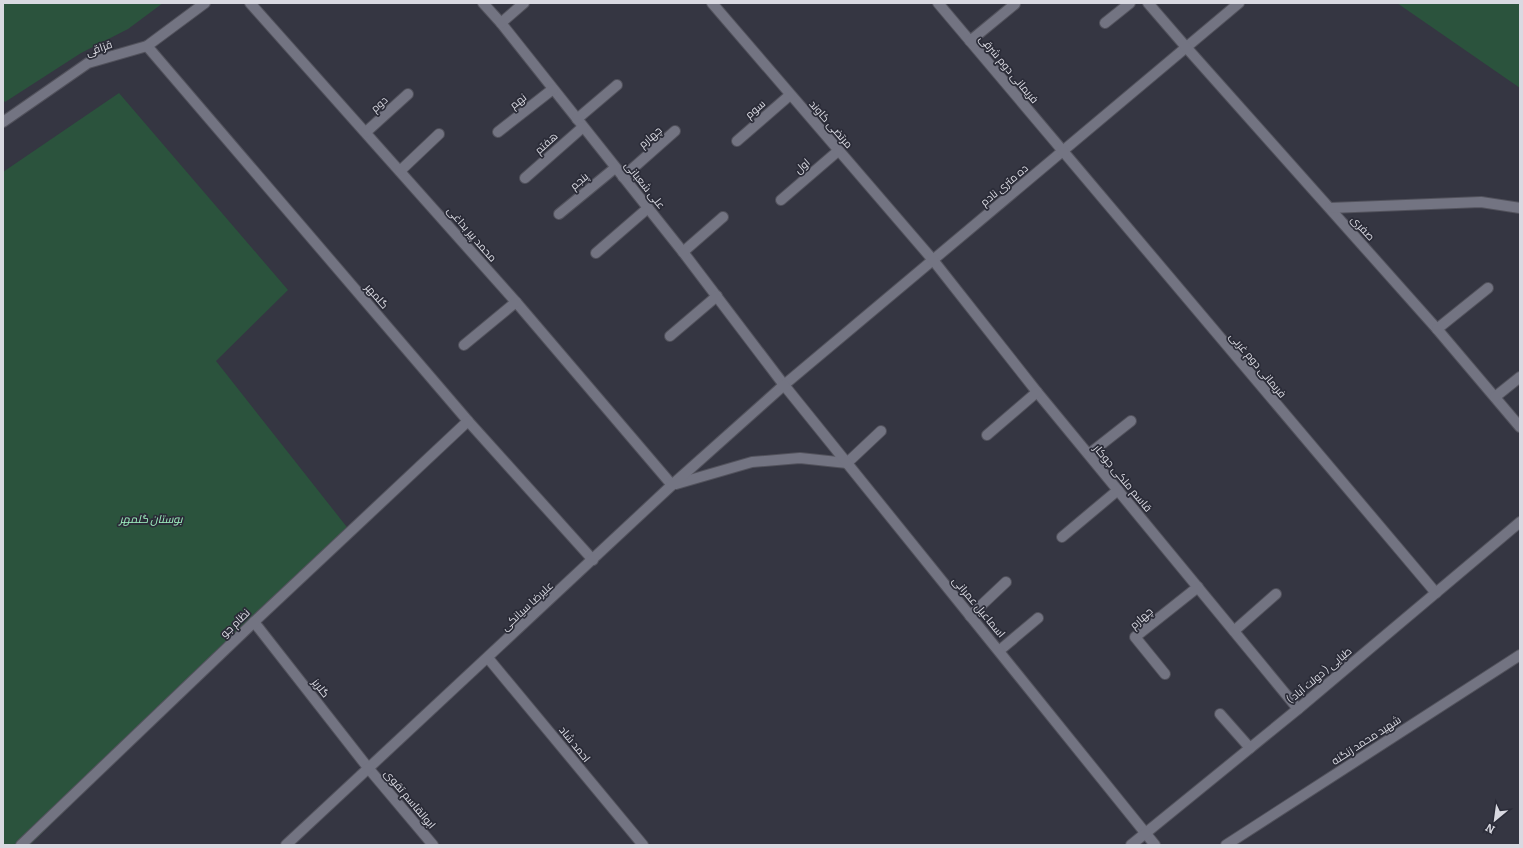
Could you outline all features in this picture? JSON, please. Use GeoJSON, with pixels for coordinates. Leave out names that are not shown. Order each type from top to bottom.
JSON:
{"type":"FeatureCollection","features":[{"type":"Feature","properties":{"kind":"street","name":"قزاقی"},"geometry":{"type":"LineString","coordinates":[[3,122],[88,63],[147,46],[204,3]]}},
{"type":"Feature","properties":{"kind":"street","name":"محمد پیر بداغی"},"geometry":{"type":"LineString","coordinates":[[250,3],[516,302],[672,485]]}},
{"type":"Feature","properties":{"kind":"street","name":"علی شعبانی"},"geometry":{"type":"LineString","coordinates":[[483,3],[501,23],[683,252],[784,385]]}},
{"type":"Feature","properties":{"kind":"street"},"geometry":{"type":"LineString","coordinates":[[501,23],[524,3]]}},
{"type":"Feature","properties":{"kind":"street","name":"مرتضی کاوند"},"geometry":{"type":"LineString","coordinates":[[712,3],[933,260]]}},
{"type":"Feature","properties":{"kind":"street","name":"فریمانی دوم شرقی"},"geometry":{"type":"LineString","coordinates":[[938,3],[1062,151]]}},
{"type":"Feature","properties":{"kind":"street"},"geometry":{"type":"LineString","coordinates":[[1105,23],[1130,3]]}},
{"type":"Feature","properties":{"kind":"street","name":"صفری"},"geometry":{"type":"LineString","coordinates":[[1148,3],[1437,328],[1520,427]]}},
{"type":"Feature","properties":{"kind":"street","name":"ده متری نادم"},"geometry":{"type":"LineString","coordinates":[[784,385],[1239,3]]}},
{"type":"Feature","properties":{"kind":"street"},"geometry":{"type":"LineString","coordinates":[[970,41],[1015,4]]}},
{"type":"Feature","properties":{"kind":"street","name":"گلمهر"},"geometry":{"type":"LineString","coordinates":[[147,46],[468,421],[593,560]]}},
{"type":"Feature","properties":{"kind":"street","name":"هفتم"},"geometry":{"type":"LineString","coordinates":[[525,178],[617,85]]}},
{"type":"Feature","properties":{"kind":"street","name":"نهم"},"geometry":{"type":"LineString","coordinates":[[498,132],[553,89]]}},
{"type":"Feature","properties":{"kind":"street","name":"دوم"},"geometry":{"type":"LineString","coordinates":[[366,132],[408,94]]}},
{"type":"Feature","properties":{"kind":"street","name":"سوم"},"geometry":{"type":"LineString","coordinates":[[737,141],[790,95]]}},
{"type":"Feature","properties":{"kind":"street","name":"چهارم"},"geometry":{"type":"LineString","coordinates":[[622,177],[674,132]]}},
{"type":"Feature","properties":{"kind":"street"},"geometry":{"type":"LineString","coordinates":[[400,171],[439,134]]}},
{"type":"Feature","properties":{"kind":"street","name":"اول"},"geometry":{"type":"LineString","coordinates":[[781,200],[838,151]]}},
{"type":"Feature","properties":{"kind":"street","name":"فریمانی دوم غربی"},"geometry":{"type":"LineString","coordinates":[[1062,151],[1436,593]]}},
{"type":"Feature","properties":{"kind":"street","name":"پنجم"},"geometry":{"type":"LineString","coordinates":[[559,214],[615,168]]}},
{"type":"Feature","properties":{"kind":"street"},"geometry":{"type":"LineString","coordinates":[[1330,208],[1481,202],[1520,208]]}},
{"type":"Feature","properties":{"kind":"street"},"geometry":{"type":"LineString","coordinates":[[596,253],[648,208]]}},
{"type":"Feature","properties":{"kind":"street"},"geometry":{"type":"LineString","coordinates":[[683,252],[723,217]]}},
{"type":"Feature","properties":{"kind":"street","name":"قاسم ملکی جوکار"},"geometry":{"type":"LineString","coordinates":[[933,260],[1037,392],[1298,709]]}},
{"type":"Feature","properties":{"kind":"street"},"geometry":{"type":"LineString","coordinates":[[1437,328],[1488,288]]}},
{"type":"Feature","properties":{"kind":"street"},"geometry":{"type":"LineString","coordinates":[[670,336],[717,296]]}},
{"type":"Feature","properties":{"kind":"street"},"geometry":{"type":"LineString","coordinates":[[464,344],[516,302]]}},
{"type":"Feature","properties":{"kind":"street"},"geometry":{"type":"LineString","coordinates":[[1495,397],[1520,377]]}},
{"type":"Feature","properties":{"kind":"street","name":"اسماعیل عمرانی"},"geometry":{"type":"LineString","coordinates":[[784,385],[970,616],[1000,650],[1155,845]]}},
{"type":"Feature","properties":{"kind":"street","name":"علیرضا سیانکی"},"geometry":{"type":"LineString","coordinates":[[286,845],[672,485],[784,385]]}},
{"type":"Feature","properties":{"kind":"street"},"geometry":{"type":"LineString","coordinates":[[987,435],[1037,392]]}},
{"type":"Feature","properties":{"kind":"street","name":"نظام جو"},"geometry":{"type":"LineString","coordinates":[[22,845],[254,622],[468,421]]}},
{"type":"Feature","properties":{"kind":"street"},"geometry":{"type":"LineString","coordinates":[[1089,454],[1131,421]]}},
{"type":"Feature","properties":{"kind":"street"},"geometry":{"type":"LineString","coordinates":[[672,485],[752,462],[800,458],[847,463],[881,431]]}},
{"type":"Feature","properties":{"kind":"street"},"geometry":{"type":"LineString","coordinates":[[1062,537],[1118,490]]}},
{"type":"Feature","properties":{"kind":"street","name":"طبایی ( دولت آباد )"},"geometry":{"type":"LineString","coordinates":[[1131,845],[1298,709],[1520,522]]}},
{"type":"Feature","properties":{"kind":"street"},"geometry":{"type":"LineString","coordinates":[[970,616],[1006,582]]}},
{"type":"Feature","properties":{"kind":"street","name":"چهارم"},"geometry":{"type":"LineString","coordinates":[[1165,674],[1135,637],[1198,587]]}},
{"type":"Feature","properties":{"kind":"street"},"geometry":{"type":"LineString","coordinates":[[1234,631],[1276,594]]}},
{"type":"Feature","properties":{"kind":"street"},"geometry":{"type":"LineString","coordinates":[[1000,650],[1038,618]]}},
{"type":"Feature","properties":{"kind":"street","name":"گلریز"},"geometry":{"type":"LineString","coordinates":[[254,622],[369,769]]}},
{"type":"Feature","properties":{"kind":"street","name":"شهید محمد زنگنه"},"geometry":{"type":"LineString","coordinates":[[1226,845],[1520,655]]}},
{"type":"Feature","properties":{"kind":"street","name":"احمد شاد"},"geometry":{"type":"LineString","coordinates":[[488,658],[642,845]]}},
{"type":"Feature","properties":{"kind":"street"},"geometry":{"type":"LineString","coordinates":[[1220,714],[1250,748]]}},
{"type":"Feature","properties":{"kind":"street","name":"ابوالقاسم تقوی"},"geometry":{"type":"LineString","coordinates":[[369,769],[433,845]]}},
{"type":"Feature","properties":{"kind":"green space"},"geometry":{"type":"Polygon","coordinates":[[[3,3],[163,3],[128,29],[81,53],[5,102],[3,100],[3,3]]]}},
{"type":"Feature","properties":{"kind":"green space"},"geometry":{"type":"Polygon","coordinates":[[[1397,3],[1520,3],[1520,88],[1397,3]]]}},
{"type":"Feature","properties":{"kind":"green space","name":"بوستان گلمهر"},"geometry":{"type":"Polygon","coordinates":[[[119,93],[288,290],[216,361],[350,531],[30,845],[3,845],[3,172],[119,93]]]}}]}
